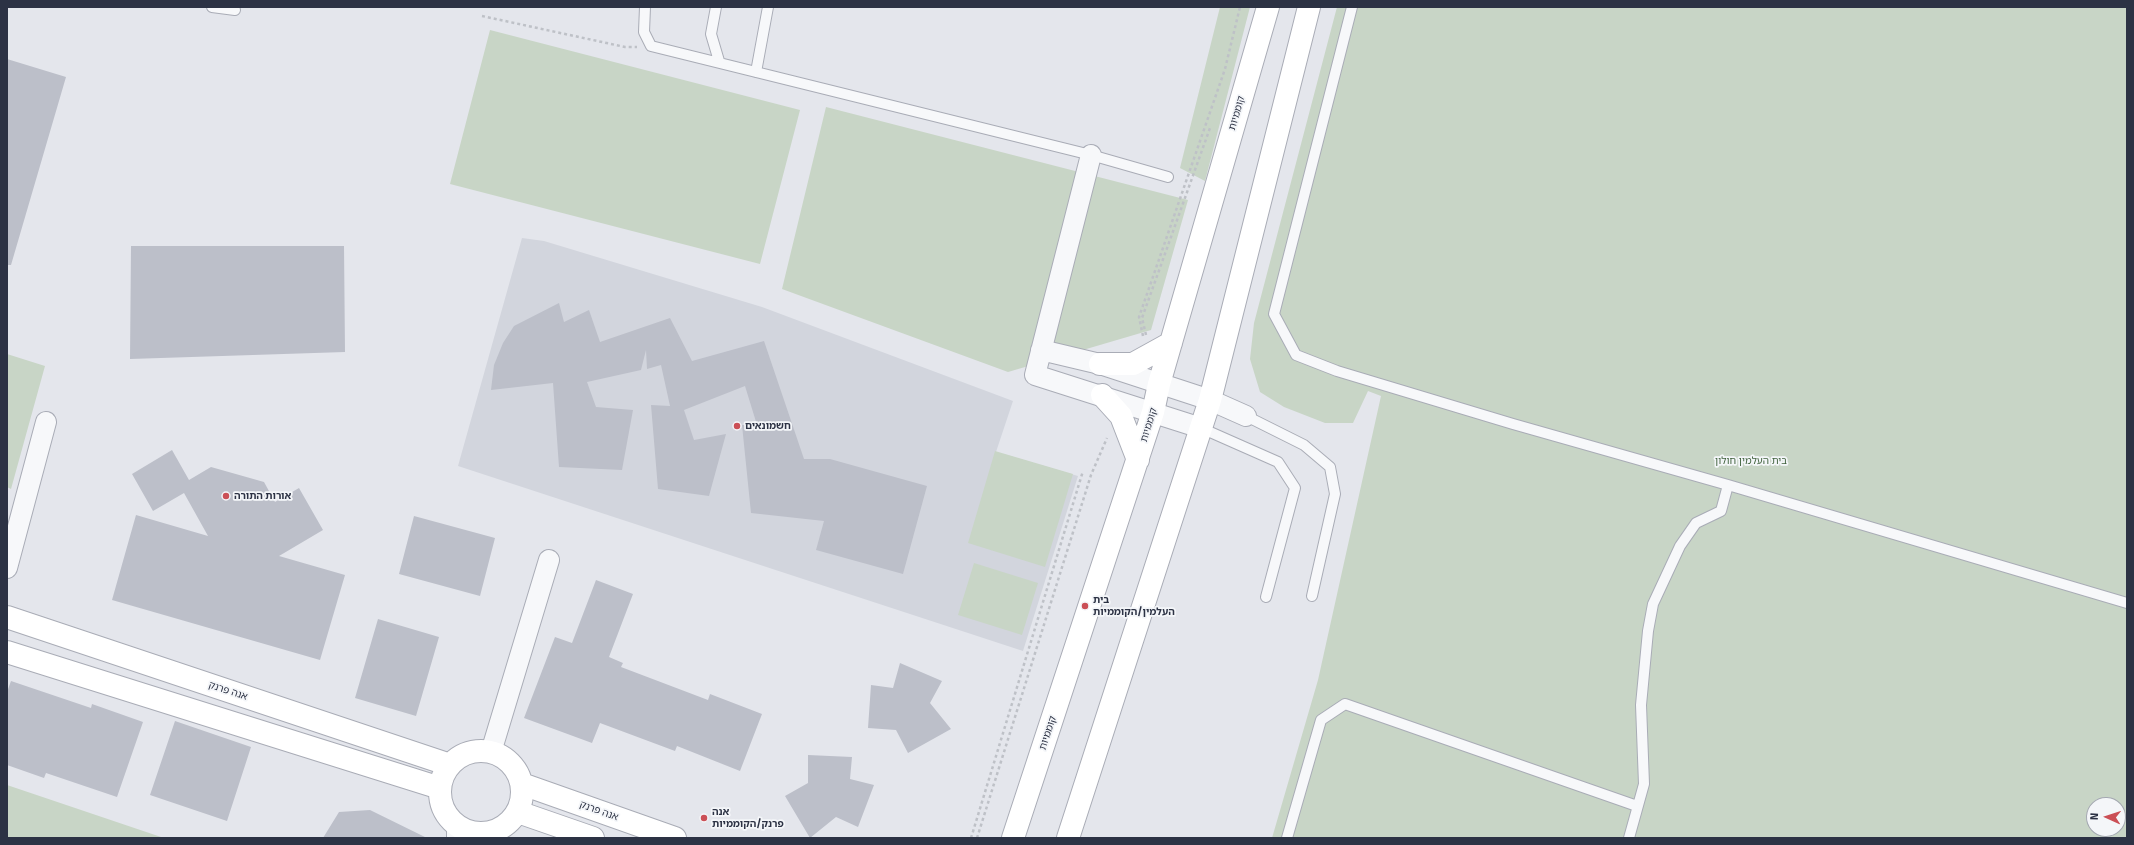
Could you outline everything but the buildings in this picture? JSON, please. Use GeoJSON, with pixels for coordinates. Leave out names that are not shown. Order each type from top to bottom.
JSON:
{"type":"FeatureCollection","features":[{"type":"Feature","properties":{"kind":"main road","name":"קוממיות"},"geometry":{"type":"LineString","coordinates":[[1013,838],[1153,412],[1159,384],[1268,7]]}},
{"type":"Feature","properties":{"kind":"main road"},"geometry":{"type":"LineString","coordinates":[[1068,838],[1210,400],[1309,7]]}},
{"type":"Feature","properties":{"kind":"main road"},"geometry":{"type":"LineString","coordinates":[[1100,364],[1133,364],[1171,343]]}},
{"type":"Feature","properties":{"kind":"main road"},"geometry":{"type":"LineString","coordinates":[[1102,395],[1121,416],[1138,460]]}},
{"type":"Feature","properties":{"kind":"main road","name":"אנה פרנק"},"geometry":{"type":"LineString","coordinates":[[7,617],[450,764]]}},
{"type":"Feature","properties":{"kind":"main road"},"geometry":{"type":"LineString","coordinates":[[7,652],[440,788]]}},
{"type":"Feature","properties":{"kind":"main road"},"geometry":{"type":"LineString","coordinates":[[475,750],[491,752],[507,759],[517,770],[522,784],[523,798],[518,812],[508,824],[502,828],[480,836],[470,832],[457,832],[441,802],[440,788],[442,777],[450,764],[461,755],[475,750]]}},
{"type":"Feature","properties":{"kind":"main road","name":"אנה פרנק"},"geometry":{"type":"LineString","coordinates":[[522,784],[675,838]]}},
{"type":"Feature","properties":{"kind":"main road"},"geometry":{"type":"LineString","coordinates":[[518,812],[593,838]]}},
{"type":"Feature","properties":{"kind":"street"},"geometry":{"type":"LineString","coordinates":[[1091,155],[1035,375],[1102,395],[1201,428]]}},
{"type":"Feature","properties":{"kind":"street"},"geometry":{"type":"LineString","coordinates":[[1041,350],[1100,364],[1210,400],[1246,416]]}},
{"type":"Feature","properties":{"kind":"street"},"geometry":{"type":"LineString","coordinates":[[7,568],[46,422]]}},
{"type":"Feature","properties":{"kind":"street"},"geometry":{"type":"LineString","coordinates":[[491,752],[549,560]]}},
{"type":"Feature","properties":{"kind":"lane"},"geometry":{"type":"LineString","coordinates":[[212,7],[235,10]]}},
{"type":"Feature","properties":{"kind":"lane"},"geometry":{"type":"LineString","coordinates":[[644,7],[644,32],[652,46],[719,61],[756,72],[1091,155],[1168,177]]}},
{"type":"Feature","properties":{"kind":"lane"},"geometry":{"type":"LineString","coordinates":[[716,7],[711,34],[719,61]]}},
{"type":"Feature","properties":{"kind":"lane"},"geometry":{"type":"LineString","coordinates":[[756,72],[768,7]]}},
{"type":"Feature","properties":{"kind":"lane"},"geometry":{"type":"LineString","coordinates":[[1352,7],[1274,314],[1296,355],[1337,371],[2127,603]]}},
{"type":"Feature","properties":{"kind":"lane"},"geometry":{"type":"LineString","coordinates":[[1246,416],[1304,445],[1330,467],[1335,494],[1312,596]]}},
{"type":"Feature","properties":{"kind":"lane"},"geometry":{"type":"LineString","coordinates":[[1201,428],[1278,462],[1295,488],[1266,597]]}},
{"type":"Feature","properties":{"kind":"lane"},"geometry":{"type":"LineString","coordinates":[[1628,838],[1644,784],[1641,704],[1648,631],[1653,604],[1680,546],[1696,523],[1721,511],[1728,485]]}},
{"type":"Feature","properties":{"kind":"lane"},"geometry":{"type":"LineString","coordinates":[[1286,838],[1321,720],[1345,704],[1637,806]]}},
{"type":"Feature","properties":{"kind":"path"},"geometry":{"type":"LineString","coordinates":[[1150,355],[1139,317],[1225,69],[1240,7]]}},
{"type":"Feature","properties":{"kind":"path"},"geometry":{"type":"LineString","coordinates":[[482,16],[625,47],[652,46]]}},
{"type":"Feature","properties":{"kind":"path"},"geometry":{"type":"LineString","coordinates":[[1150,355],[1142,318],[1212,123]]}},
{"type":"Feature","properties":{"kind":"path"},"geometry":{"type":"LineString","coordinates":[[977,838],[1091,475],[1108,435]]}},
{"type":"Feature","properties":{"kind":"path"},"geometry":{"type":"LineString","coordinates":[[971,838],[1083,471]]}},
{"type":"Feature","properties":{"kind":"shaded area","name":"חשמונאים"},"geometry":{"type":"Polygon","coordinates":[[[522,238],[544,241],[762,307],[1013,401],[996,452],[1078,476],[1023,651],[458,466],[522,238]]]}},
{"type":"Feature","properties":{"kind":"green space"},"geometry":{"type":"Polygon","coordinates":[[[1220,7],[1250,7],[1205,181],[1180,168],[1220,7]]]}},
{"type":"Feature","properties":{"kind":"green space","name":"בית העלמין חולון"},"geometry":{"type":"Polygon","coordinates":[[[1337,7],[2127,7],[2127,838],[1272,838],[1318,680],[1381,396],[1368,391],[1353,423],[1325,423],[1284,407],[1260,392],[1250,359],[1254,323],[1337,7]]]}},
{"type":"Feature","properties":{"kind":"green space"},"geometry":{"type":"Polygon","coordinates":[[[490,30],[800,110],[760,264],[450,184],[490,30]]]}},
{"type":"Feature","properties":{"kind":"green space"},"geometry":{"type":"Polygon","coordinates":[[[826,107],[1188,200],[1151,330],[1008,372],[782,289],[826,107]]]}},
{"type":"Feature","properties":{"kind":"green space"},"geometry":{"type":"Polygon","coordinates":[[[7,354],[45,366],[11,489],[7,487],[7,354]]]}},
{"type":"Feature","properties":{"kind":"green space"},"geometry":{"type":"Polygon","coordinates":[[[995,451],[1073,474],[1045,567],[968,543],[995,451]]]}},
{"type":"Feature","properties":{"kind":"green space"},"geometry":{"type":"Polygon","coordinates":[[[974,563],[1038,583],[1022,635],[958,615],[974,563]]]}},
{"type":"Feature","properties":{"kind":"green space"},"geometry":{"type":"Polygon","coordinates":[[[7,785],[164,838],[7,838],[7,785]]]}},
{"type":"Feature","properties":{"kind":"place","name":"חשמונאים"},"geometry":{"type":"Point","coordinates":[737,426]}},
{"type":"Feature","properties":{"kind":"place","name":"אורות התורה"},"geometry":{"type":"Point","coordinates":[226,496]}},
{"type":"Feature","properties":{"kind":"place","name":"בית העלמין/הקוממיות"},"geometry":{"type":"Point","coordinates":[1085,606]}},
{"type":"Feature","properties":{"kind":"place","name":"אנה פרנק/הקוממיות"},"geometry":{"type":"Point","coordinates":[704,818]}}]}
